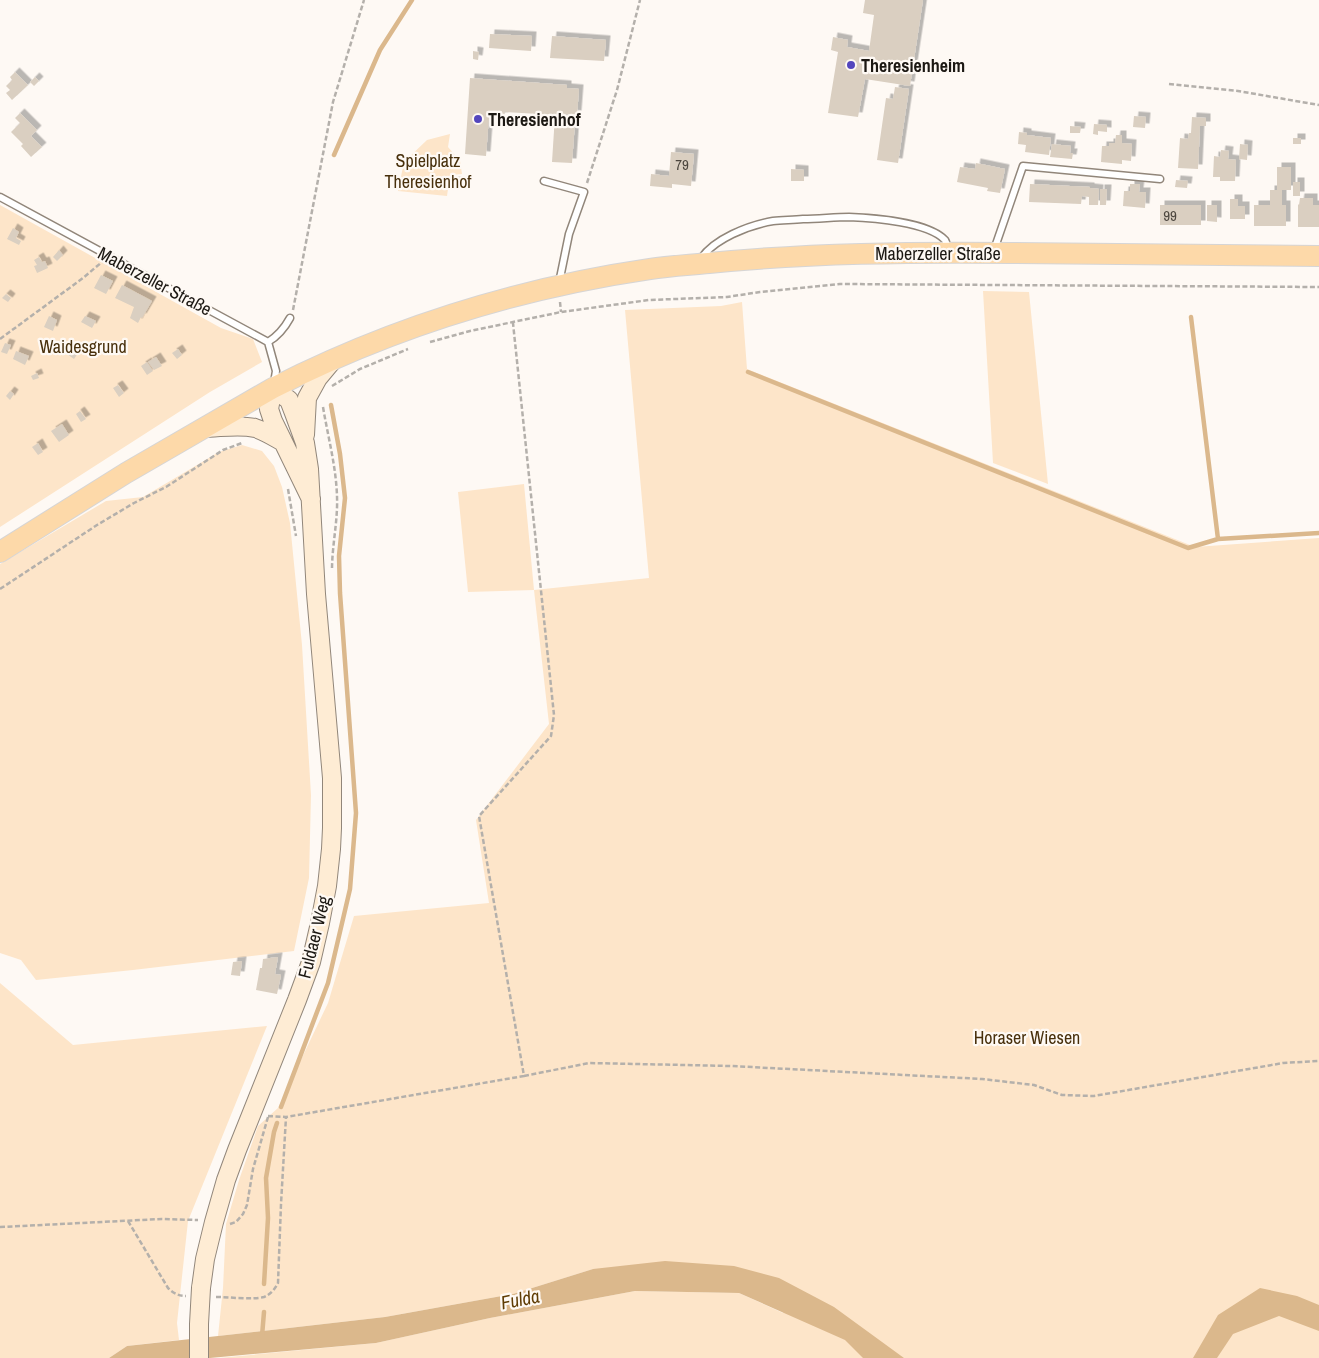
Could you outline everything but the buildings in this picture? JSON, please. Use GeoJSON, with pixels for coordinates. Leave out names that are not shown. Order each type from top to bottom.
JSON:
{"type":"FeatureCollection","features":[{"type":"Feature","properties":{"kind":"main road","name":"Maberzeller Straße"},"geometry":{"type":"LineString","coordinates":[[0,552],[126,473],[273,388],[333,360],[387,338],[454,314],[513,297],[648,269],[776,257],[948,252],[1319,256]]}},
{"type":"Feature","properties":{"kind":"main road"},"geometry":{"type":"LineString","coordinates":[[305,443],[307,398],[318,378],[333,360]]}},
{"type":"Feature","properties":{"kind":"main road","name":"Fuldaer Weg"},"geometry":{"type":"LineString","coordinates":[[199,1358],[200,1294],[205,1259],[214,1222],[237,1150],[311,962],[327,886],[332,828],[330,753],[316,594],[311,500],[309,469],[305,443],[294,413],[288,400],[273,388],[269,409],[311,500]]}},
{"type":"Feature","properties":{"kind":"main road"},"geometry":{"type":"LineString","coordinates":[[203,428],[254,428],[268,433],[283,442]]}},
{"type":"Feature","properties":{"kind":"lane"},"geometry":{"type":"LineString","coordinates":[[993,253],[1023,166],[1160,179]]}},
{"type":"Feature","properties":{"kind":"lane"},"geometry":{"type":"LineString","coordinates":[[544,181],[584,192],[569,234],[559,287]]}},
{"type":"Feature","properties":{"kind":"lane","name":"Maberzeller Straße"},"geometry":{"type":"LineString","coordinates":[[0,197],[268,342]]}},
{"type":"Feature","properties":{"kind":"lane"},"geometry":{"type":"LineString","coordinates":[[697,264],[707,249],[733,234],[752,226],[772,221],[849,217],[886,220],[920,226],[945,241],[948,252]]}},
{"type":"Feature","properties":{"kind":"lane"},"geometry":{"type":"LineString","coordinates":[[273,388],[276,371],[268,342],[276,337],[290,318]]}},
{"type":"Feature","properties":{"kind":"path"},"geometry":{"type":"LineString","coordinates":[[290,318],[333,102],[364,0]]}},
{"type":"Feature","properties":{"kind":"path"},"geometry":{"type":"LineString","coordinates":[[584,192],[617,90],[640,0]]}},
{"type":"Feature","properties":{"kind":"path"},"geometry":{"type":"LineString","coordinates":[[1169,84],[1238,91],[1319,105]]}},
{"type":"Feature","properties":{"kind":"path"},"geometry":{"type":"LineString","coordinates":[[0,339],[84,278],[108,256]]}},
{"type":"Feature","properties":{"kind":"path"},"geometry":{"type":"LineString","coordinates":[[422,343],[562,312],[649,300],[727,297],[840,284],[1319,286]]}},
{"type":"Feature","properties":{"kind":"path"},"geometry":{"type":"LineString","coordinates":[[513,322],[554,715],[550,736],[479,816],[524,1076]]}},
{"type":"Feature","properties":{"kind":"path"},"geometry":{"type":"LineString","coordinates":[[327,390],[360,369],[414,347]]}},
{"type":"Feature","properties":{"kind":"path"},"geometry":{"type":"LineString","coordinates":[[0,589],[134,502],[166,487],[223,450],[242,443]]}},
{"type":"Feature","properties":{"kind":"path"},"geometry":{"type":"LineString","coordinates":[[287,486],[296,538]]}},
{"type":"Feature","properties":{"kind":"path"},"geometry":{"type":"LineString","coordinates":[[228,1224],[236,1222],[243,1214],[247,1205],[253,1169],[268,1116],[286,1116],[524,1076],[589,1063],[731,1066],[982,1079],[1034,1085],[1062,1094],[1094,1096],[1283,1063],[1319,1061]]}},
{"type":"Feature","properties":{"kind":"path"},"geometry":{"type":"LineString","coordinates":[[128,1221],[168,1288],[173,1293],[180,1296],[200,1294],[265,1297],[275,1289],[278,1283],[286,1116]]}},
{"type":"Feature","properties":{"kind":"path"},"geometry":{"type":"LineString","coordinates":[[0,1227],[128,1221],[201,1220]]}},
{"type":"Feature","properties":{"kind":"green space","name":"Spielplatz Theresienhof"},"geometry":{"type":"Polygon","coordinates":[[[450,134],[448,147],[460,161],[462,174],[450,175],[447,196],[398,191],[404,162],[427,140],[450,134]]]}},
{"type":"Feature","properties":{"kind":"green space","name":"Waidesgrund"},"geometry":{"type":"Polygon","coordinates":[[[0,205],[221,328],[253,339],[262,362],[210,392],[0,527],[0,205]]]}},
{"type":"Feature","properties":{"kind":"green space"},"geometry":{"type":"Polygon","coordinates":[[[983,291],[1029,292],[1048,484],[993,463],[983,291]]]}},
{"type":"Feature","properties":{"kind":"green space","name":"Horaser Wiesen"},"geometry":{"type":"Polygon","coordinates":[[[742,302],[747,369],[1195,547],[1319,538],[1319,1358],[218,1358],[376,1343],[490,1318],[635,1291],[739,1293],[783,1313],[773,1287],[593,1269],[513,1294],[385,1317],[218,1336],[223,1288],[226,1224],[239,1180],[258,1126],[278,1108],[328,1003],[354,916],[489,903],[476,820],[549,724],[534,590],[649,578],[625,310],[721,306],[742,302]]]}},
{"type":"Feature","properties":{"kind":"green space"},"geometry":{"type":"Polygon","coordinates":[[[242,445],[262,451],[274,466],[282,487],[290,523],[302,645],[311,795],[309,878],[294,951],[36,980],[21,960],[0,953],[0,564],[106,501],[143,497],[219,452],[242,445]]]}},
{"type":"Feature","properties":{"kind":"green space"},"geometry":{"type":"Polygon","coordinates":[[[524,484],[534,590],[468,592],[458,492],[524,484]]]}},
{"type":"Feature","properties":{"kind":"green space"},"geometry":{"type":"Polygon","coordinates":[[[0,983],[73,1045],[267,1026],[188,1221],[177,1323],[179,1340],[127,1346],[109,1358],[0,1358],[0,983]]]}},
{"type":"Feature","properties":{"kind":"water","name":"Fulda"},"geometry":{"type":"Polygon","coordinates":[[[665,1261],[734,1266],[779,1278],[834,1307],[904,1358],[863,1358],[845,1340],[739,1293],[635,1291],[490,1318],[376,1343],[210,1358],[109,1358],[127,1346],[385,1317],[513,1294],[593,1269],[665,1261]]]}},
{"type":"Feature","properties":{"kind":"water"},"geometry":{"type":"Polygon","coordinates":[[[1260,1288],[1297,1296],[1319,1305],[1319,1331],[1279,1316],[1233,1334],[1217,1358],[1193,1358],[1218,1315],[1260,1288]]]}},
{"type":"Feature","properties":{"kind":"waterway"},"geometry":{"type":"LineString","coordinates":[[334,155],[380,50],[412,0]]}},
{"type":"Feature","properties":{"kind":"waterway"},"geometry":{"type":"LineString","coordinates":[[1191,317],[1218,539]]}},
{"type":"Feature","properties":{"kind":"waterway"},"geometry":{"type":"LineString","coordinates":[[748,372],[1188,548],[1218,539],[1319,533]]}},
{"type":"Feature","properties":{"kind":"waterway"},"geometry":{"type":"LineString","coordinates":[[281,1107],[328,983],[350,889],[356,813],[340,593],[339,556],[345,498],[340,454],[331,405]]}},
{"type":"Feature","properties":{"kind":"waterway"},"geometry":{"type":"LineString","coordinates":[[264,1284],[268,1218],[266,1178],[277,1123]]}},
{"type":"Feature","properties":{"kind":"waterway"},"geometry":{"type":"LineString","coordinates":[[262,1336],[264,1312]]}},
{"type":"Feature","properties":{"kind":"place","name":"Theresienheim"},"geometry":{"type":"Point","coordinates":[851,65]}},
{"type":"Feature","properties":{"kind":"place","name":"Theresienhof"},"geometry":{"type":"Point","coordinates":[478,119]}}]}
